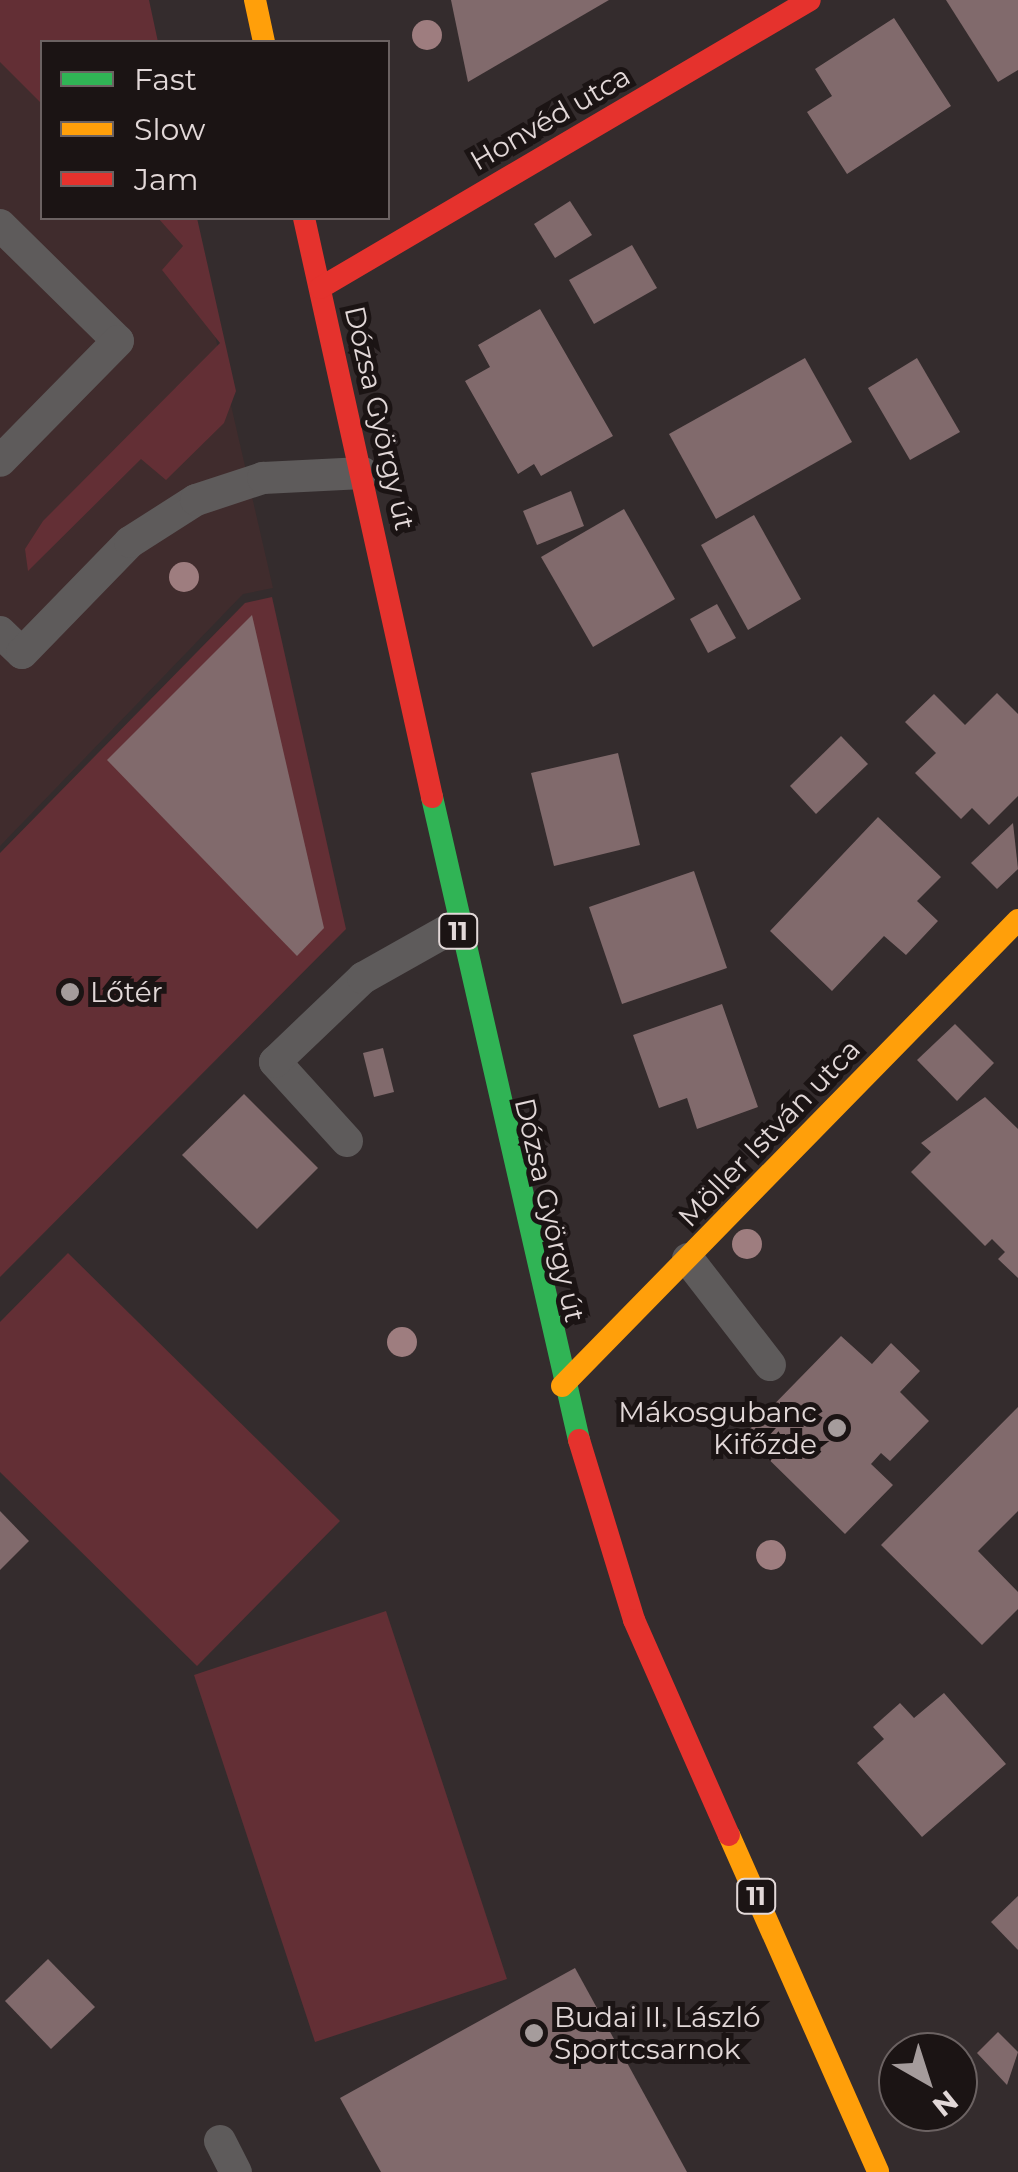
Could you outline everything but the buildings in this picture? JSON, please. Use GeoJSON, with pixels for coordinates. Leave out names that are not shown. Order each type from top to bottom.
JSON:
{"type":"FeatureCollection","features":[{"type":"Feature","properties":{"kind":"main road"},"geometry":{"type":"LineString","coordinates":[[255,0],[264,40]]}},
{"type":"Feature","properties":{"kind":"main road","name":"Honvéd utca"},"geometry":{"type":"LineString","coordinates":[[320,288],[810,0]]}},
{"type":"Feature","properties":{"kind":"main road","name":"Dózsa György út"},"geometry":{"type":"LineString","coordinates":[[304,220],[363,473],[457,925],[562,1386],[634,1620],[878,2172]]}},
{"type":"Feature","properties":{"kind":"main road","name":"Möller István utca"},"geometry":{"type":"LineString","coordinates":[[562,1386],[1018,920]]}},
{"type":"Feature","properties":{"kind":"lane"},"geometry":{"type":"LineString","coordinates":[[0,224],[118,340],[0,461]]}},
{"type":"Feature","properties":{"kind":"lane"},"geometry":{"type":"LineString","coordinates":[[0,632],[22,653],[130,542],[196,500],[263,478],[363,473]]}},
{"type":"Feature","properties":{"kind":"lane"},"geometry":{"type":"LineString","coordinates":[[348,1141],[275,1062],[363,978],[457,925]]}},
{"type":"Feature","properties":{"kind":"lane"},"geometry":{"type":"LineString","coordinates":[[688,1259],[770,1365]]}},
{"type":"Feature","properties":{"kind":"lane"},"geometry":{"type":"LineString","coordinates":[[220,2142],[236,2172]]}},
{"type":"Feature","properties":{"kind":"shaded area"},"geometry":{"type":"Polygon","coordinates":[[[0,0],[40,40],[40,220],[188,220],[273,588],[243,594],[0,846],[0,0]]]}},
{"type":"Feature","properties":{"kind":"shaded area"},"geometry":{"type":"Polygon","coordinates":[[[0,0],[149,0],[158,40],[40,40],[40,102],[0,62],[0,0]]]}},
{"type":"Feature","properties":{"kind":"shaded area"},"geometry":{"type":"Polygon","coordinates":[[[160,220],[197,220],[236,391],[224,423],[166,480],[141,459],[28,571],[25,549],[43,521],[220,343],[162,270],[183,246],[160,220]]]}},
{"type":"Feature","properties":{"kind":"shaded area"},"geometry":{"type":"Polygon","coordinates":[[[272,597],[346,929],[0,1277],[0,853],[245,603],[272,597]]]}},
{"type":"Feature","properties":{"kind":"shaded area"},"geometry":{"type":"Polygon","coordinates":[[[68,1253],[340,1521],[197,1666],[0,1472],[0,1322],[68,1253]]]}},
{"type":"Feature","properties":{"kind":"shaded area"},"geometry":{"type":"Polygon","coordinates":[[[386,1611],[507,1979],[315,2042],[194,1675],[386,1611]]]}},
{"type":"Feature","properties":{"kind":"traffic: fast"},"geometry":{"type":"LineString","coordinates":[[432,797],[579,1440]]}},
{"type":"Feature","properties":{"kind":"traffic: slow"},"geometry":{"type":"LineString","coordinates":[[255,0],[264,40]]}},
{"type":"Feature","properties":{"kind":"traffic: slow"},"geometry":{"type":"LineString","coordinates":[[562,1386],[1018,920]]}},
{"type":"Feature","properties":{"kind":"traffic: slow"},"geometry":{"type":"LineString","coordinates":[[729,1835],[878,2172]]}},
{"type":"Feature","properties":{"kind":"traffic: jam"},"geometry":{"type":"LineString","coordinates":[[320,288],[810,0]]}},
{"type":"Feature","properties":{"kind":"traffic: jam"},"geometry":{"type":"LineString","coordinates":[[304,220],[432,797]]}},
{"type":"Feature","properties":{"kind":"traffic: jam"},"geometry":{"type":"LineString","coordinates":[[579,1440],[634,1620],[729,1835]]}},
{"type":"Feature","properties":{"kind":"place","name":"Lőtér"},"geometry":{"type":"Point","coordinates":[70,992]}},
{"type":"Feature","properties":{"kind":"place","name":"Mákosgubanc Kifőzde"},"geometry":{"type":"Point","coordinates":[837,1428]}},
{"type":"Feature","properties":{"kind":"place","name":"Budai II. László Sportcsarnok"},"geometry":{"type":"Point","coordinates":[534,2033]}}]}
